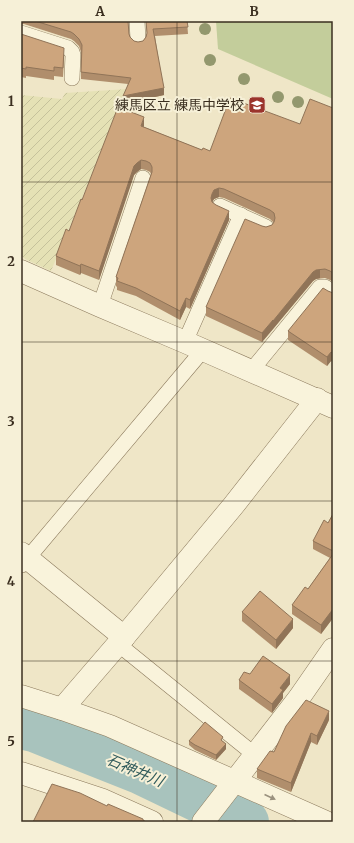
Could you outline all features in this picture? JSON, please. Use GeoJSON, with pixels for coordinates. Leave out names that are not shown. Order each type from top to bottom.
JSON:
{"type":"FeatureCollection","features":[{"type":"Feature","properties":{"kind":"street"},"geometry":{"type":"LineString","coordinates":[[21,271],[325,403],[233,506],[121,641],[62,708]]}},
{"type":"Feature","properties":{"kind":"street"},"geometry":{"type":"LineString","coordinates":[[23,559],[121,641]]}},
{"type":"Feature","properties":{"kind":"street"},"geometry":{"type":"LineString","coordinates":[[203,822],[299,698],[333,649]]}},
{"type":"Feature","properties":{"kind":"street"},"geometry":{"type":"LineString","coordinates":[[21,696],[62,708],[110,726],[232,783],[326,822]]}},
{"type":"Feature","properties":{"kind":"street"},"geometry":{"type":"LineString","coordinates":[[21,773],[103,800],[152,822]]}},
{"type":"Feature","properties":{"kind":"lane"},"geometry":{"type":"LineString","coordinates":[[138,21],[138,40]]}},
{"type":"Feature","properties":{"kind":"lane"},"geometry":{"type":"LineString","coordinates":[[21,34],[68,48],[73,55],[72,78]]}},
{"type":"Feature","properties":{"kind":"lane"},"geometry":{"type":"LineString","coordinates":[[100,306],[143,178]]}},
{"type":"Feature","properties":{"kind":"lane"},"geometry":{"type":"LineString","coordinates":[[220,206],[266,227]]}},
{"type":"Feature","properties":{"kind":"lane"},"geometry":{"type":"LineString","coordinates":[[23,559],[194,346],[241,215]]}},
{"type":"Feature","properties":{"kind":"lane"},"geometry":{"type":"LineString","coordinates":[[251,371],[320,287],[325,287],[333,293]]}},
{"type":"Feature","properties":{"kind":"lane"},"geometry":{"type":"LineString","coordinates":[[121,641],[255,755]]}},
{"type":"Feature","properties":{"kind":"shaded area"},"geometry":{"type":"Polygon","coordinates":[[[128,89],[51,271],[27,260],[21,256],[21,95],[62,99],[65,93],[128,89]]]}},
{"type":"Feature","properties":{"kind":"green space"},"geometry":{"type":"Polygon","coordinates":[[[216,21],[333,21],[333,99],[218,49],[216,21]]]}},
{"type":"Feature","properties":{"kind":"building"},"geometry":{"type":"Polygon","coordinates":[[[35,21],[128,21],[130,37],[134,41],[138,42],[143,41],[146,37],[146,21],[187,21],[188,27],[153,29],[164,88],[123,96],[131,78],[81,72],[82,45],[79,39],[71,32],[35,21]]]}},
{"type":"Feature","properties":{"kind":"building"},"geometry":{"type":"Polygon","coordinates":[[[21,34],[64,48],[63,68],[54,67],[54,71],[26,67],[26,69],[21,68],[21,34]]]}},
{"type":"Feature","properties":{"kind":"building"},"geometry":{"type":"Polygon","coordinates":[[[230,98],[300,124],[310,99],[333,108],[333,273],[325,269],[316,270],[313,272],[262,333],[206,307],[245,219],[266,227],[272,225],[275,218],[274,213],[270,210],[224,189],[219,188],[214,190],[211,198],[212,202],[216,205],[229,211],[190,300],[186,298],[180,311],[136,288],[117,281],[118,278],[116,277],[152,172],[150,163],[146,161],[141,160],[134,166],[99,271],[81,264],[80,266],[56,256],[66,229],[69,231],[81,199],[82,200],[118,107],[144,117],[141,126],[202,150],[203,148],[210,151],[230,98]]]}},
{"type":"Feature","properties":{"kind":"building"},"geometry":{"type":"Polygon","coordinates":[[[323,288],[333,293],[333,353],[331,352],[327,357],[288,331],[323,288]]]}},
{"type":"Feature","properties":{"kind":"building"},"geometry":{"type":"Polygon","coordinates":[[[333,514],[333,551],[313,541],[324,520],[328,523],[333,514]]]}},
{"type":"Feature","properties":{"kind":"building"},"geometry":{"type":"Polygon","coordinates":[[[333,554],[333,609],[321,625],[292,605],[305,587],[308,589],[333,554]]]}},
{"type":"Feature","properties":{"kind":"building"},"geometry":{"type":"Polygon","coordinates":[[[260,591],[293,619],[276,640],[242,612],[260,591]]]}},
{"type":"Feature","properties":{"kind":"building"},"geometry":{"type":"Polygon","coordinates":[[[263,656],[290,675],[280,688],[283,690],[272,704],[239,680],[244,672],[250,674],[263,656]]]}},
{"type":"Feature","properties":{"kind":"building"},"geometry":{"type":"Polygon","coordinates":[[[306,700],[329,711],[317,736],[311,733],[291,783],[257,769],[270,751],[274,752],[286,726],[306,700]]]}},
{"type":"Feature","properties":{"kind":"building"},"geometry":{"type":"Polygon","coordinates":[[[205,722],[223,737],[221,740],[226,744],[216,755],[189,741],[205,722]]]}},
{"type":"Feature","properties":{"kind":"building"},"geometry":{"type":"Polygon","coordinates":[[[52,784],[80,793],[107,806],[108,804],[143,819],[146,822],[33,822],[52,784]]]}},
{"type":"Feature","properties":{"kind":"waterway","name":"石神井川"},"geometry":{"type":"LineString","coordinates":[[21,726],[34,729],[142,772],[246,822]]}},
{"type":"Feature","properties":{"kind":"place","name":"練馬区立 練馬中学校"},"geometry":{"type":"Point","coordinates":[257,105]}}]}
